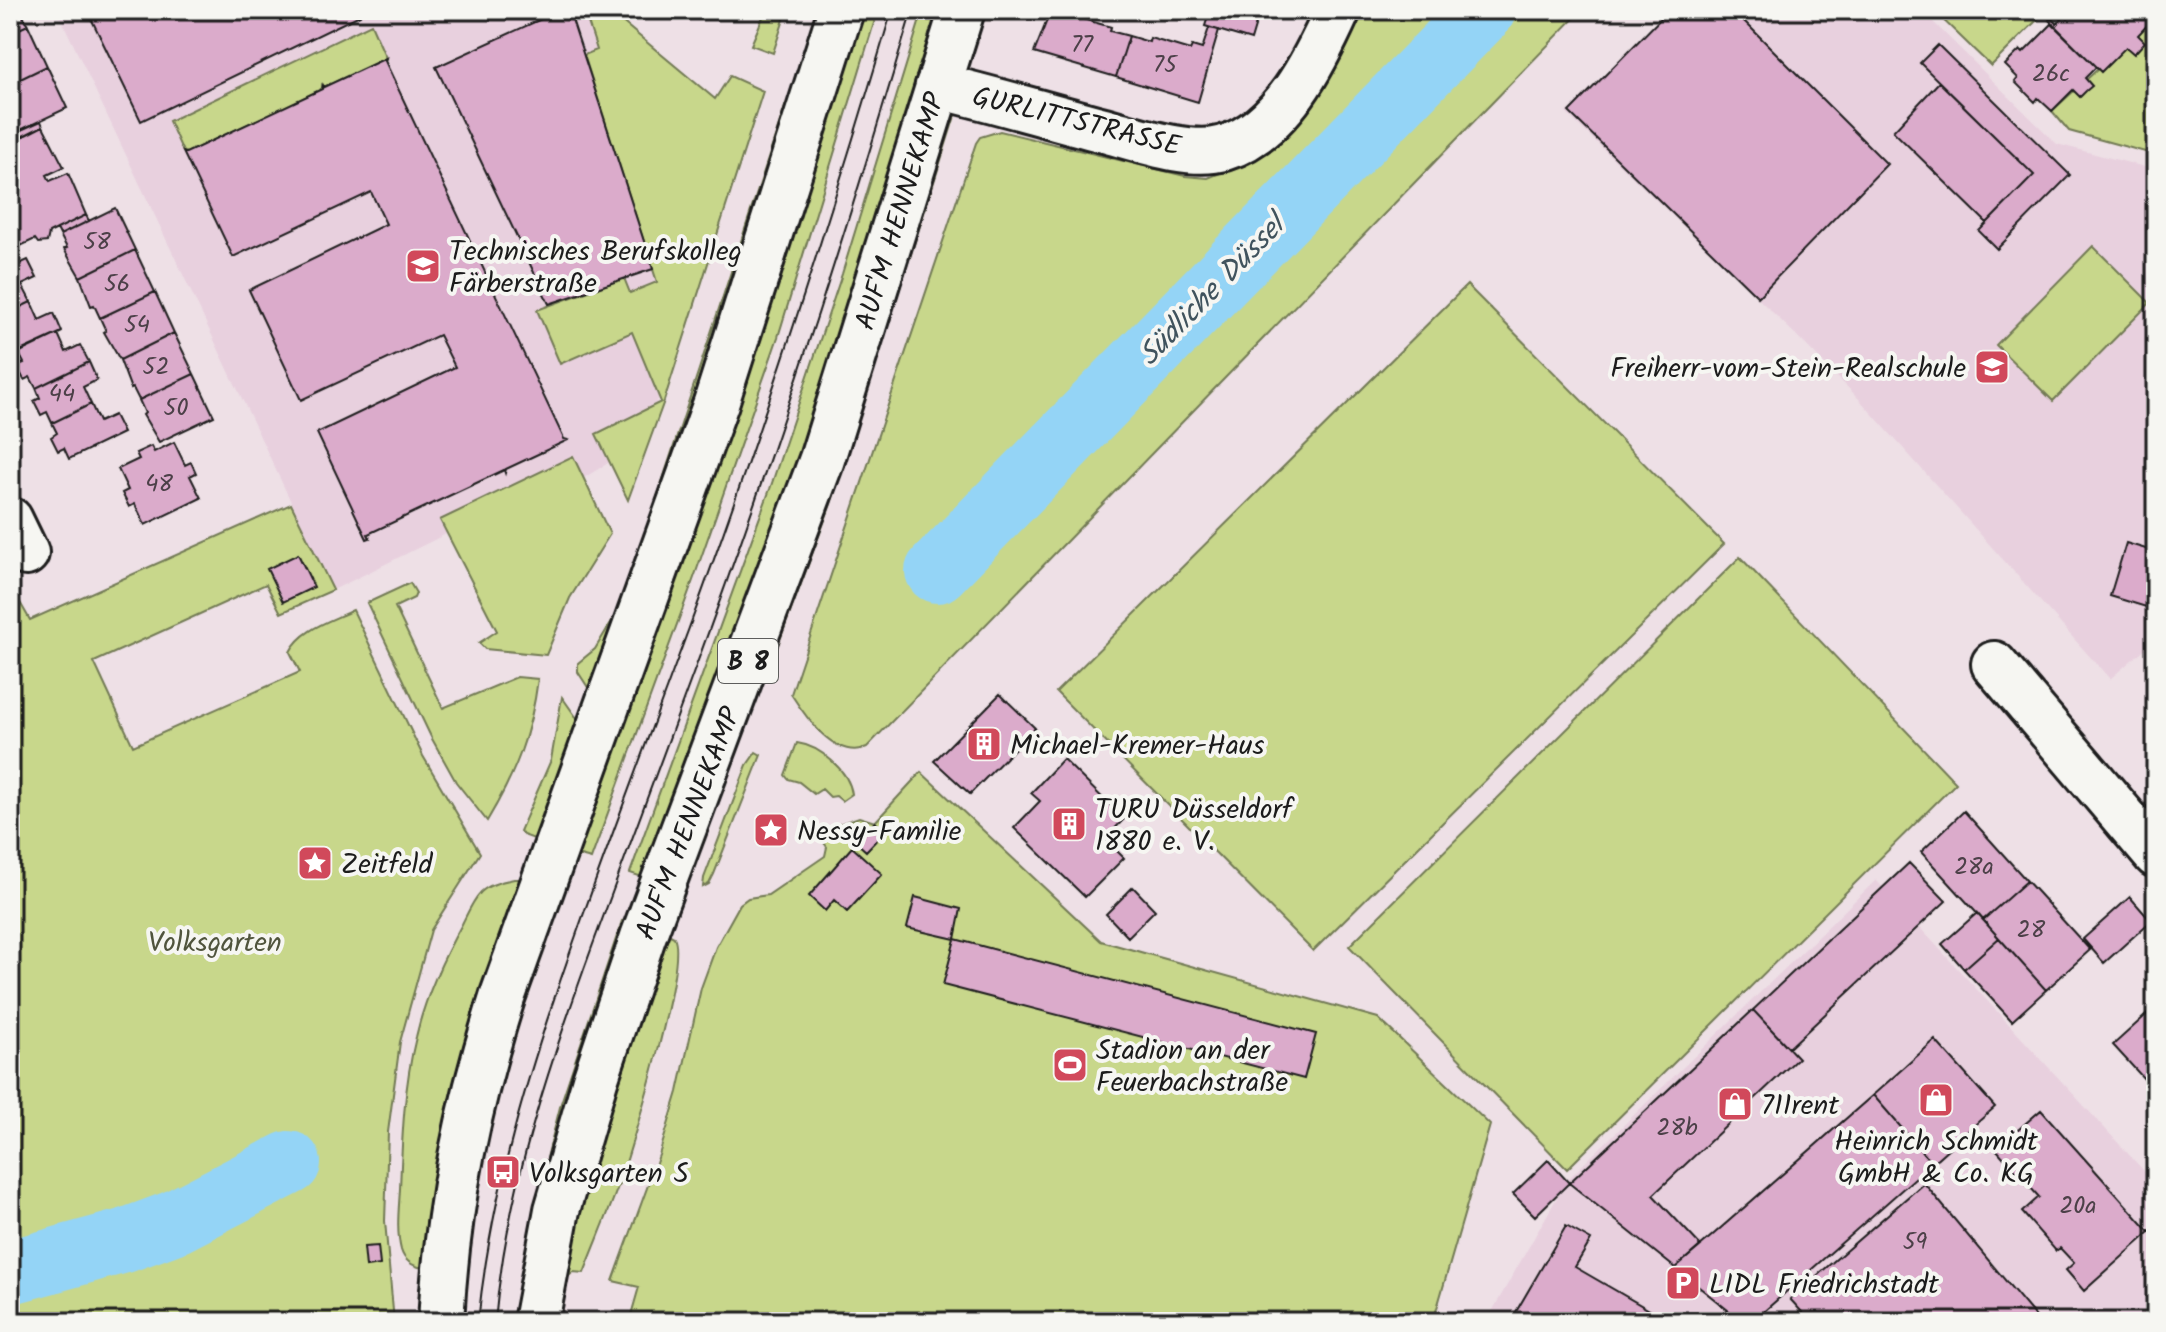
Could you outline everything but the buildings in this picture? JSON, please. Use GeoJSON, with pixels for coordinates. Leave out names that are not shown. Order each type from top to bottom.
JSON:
{"type":"FeatureCollection","features":[{"type":"Feature","properties":{"kind":"main road"},"geometry":{"type":"LineString","coordinates":[[441,1322],[455,1178],[484,1055],[716,403],[841,10]]}},
{"type":"Feature","properties":{"kind":"main road","name":"AUF'M HENNEKAMP"},"geometry":{"type":"LineString","coordinates":[[536,1322],[557,1210],[595,1080],[643,937],[822,459],[962,10]]}},
{"type":"Feature","properties":{"kind":"main road","name":"GURLITTSTRASSE"},"geometry":{"type":"LineString","coordinates":[[938,86],[1162,145],[1201,150],[1223,148],[1265,124],[1283,105],[1319,50],[1338,10]]}},
{"type":"Feature","properties":{"kind":"main road"},"geometry":{"type":"LineString","coordinates":[[1994,664],[2156,855]]}},
{"type":"Feature","properties":{"kind":"shaded area","name":"Technisches Berufskolleg Färberstraße"},"geometry":{"type":"Polygon","coordinates":[[[57,10],[609,10],[673,145],[663,387],[653,412],[608,463],[532,510],[454,530],[333,590],[57,10]]]}},
{"type":"Feature","properties":{"kind":"shaded area","name":"Freiherr-vom-Stein-Realschule"},"geometry":{"type":"Polygon","coordinates":[[[1669,10],[1921,10],[2057,144],[2156,170],[2156,639],[2110,679],[1859,399],[1566,113],[1669,10]]]}},
{"type":"Feature","properties":{"kind":"shaded area"},"geometry":{"type":"Polygon","coordinates":[[[1876,880],[2156,1184],[2156,1322],[1486,1322],[1567,1180],[1876,880]]]}},
{"type":"Feature","properties":{"kind":"green space"},"geometry":{"type":"Polygon","coordinates":[[[584,10],[608,10],[715,99],[730,76],[763,91],[664,401],[628,500],[596,434],[661,402],[632,332],[560,364],[537,310],[624,278],[630,293],[657,282],[584,55],[597,50],[584,10]]]}},
{"type":"Feature","properties":{"kind":"green space"},"geometry":{"type":"Polygon","coordinates":[[[766,10],[787,10],[773,53],[751,45],[766,10]]]}},
{"type":"Feature","properties":{"kind":"green space"},"geometry":{"type":"Polygon","coordinates":[[[861,10],[878,10],[778,337],[591,859],[573,854],[861,10]]]}},
{"type":"Feature","properties":{"kind":"green space"},"geometry":{"type":"Polygon","coordinates":[[[923,10],[943,10],[912,113],[773,539],[648,879],[630,873],[770,489],[842,274],[923,10]]]}},
{"type":"Feature","properties":{"kind":"green space"},"geometry":{"type":"Polygon","coordinates":[[[1349,10],[1582,10],[867,747],[855,750],[833,742],[804,714],[791,694],[980,137],[1000,131],[1185,176],[1208,178],[1235,167],[1349,10]]]}},
{"type":"Feature","properties":{"kind":"green space"},"geometry":{"type":"Polygon","coordinates":[[[1933,10],[2047,10],[1991,66],[1933,10]]]}},
{"type":"Feature","properties":{"kind":"green space"},"geometry":{"type":"Polygon","coordinates":[[[2156,16],[2156,155],[2069,131],[2052,111],[2156,16]]]}},
{"type":"Feature","properties":{"kind":"green space"},"geometry":{"type":"Polygon","coordinates":[[[371,24],[386,58],[183,152],[169,121],[371,24]]]}},
{"type":"Feature","properties":{"kind":"green space"},"geometry":{"type":"Polygon","coordinates":[[[786,104],[795,106],[668,494],[649,522],[786,104]]]}},
{"type":"Feature","properties":{"kind":"green space"},"geometry":{"type":"Polygon","coordinates":[[[955,116],[831,504],[775,653],[774,646],[946,123],[955,116]]]}},
{"type":"Feature","properties":{"kind":"green space"},"geometry":{"type":"Polygon","coordinates":[[[2093,246],[2150,303],[2053,401],[1996,345],[2093,246]]]}},
{"type":"Feature","properties":{"kind":"green space"},"geometry":{"type":"Polygon","coordinates":[[[1467,285],[1724,544],[1313,951],[1056,692],[1467,285]]]}},
{"type":"Feature","properties":{"kind":"green space"},"geometry":{"type":"Polygon","coordinates":[[[573,456],[610,534],[570,598],[546,655],[485,649],[479,643],[497,631],[440,520],[573,456]]]}},
{"type":"Feature","properties":{"kind":"green space","name":"Volksgarten"},"geometry":{"type":"Polygon","coordinates":[[[291,504],[333,590],[281,613],[266,584],[94,662],[133,746],[300,672],[290,652],[295,644],[317,626],[353,610],[423,756],[480,853],[431,930],[400,1042],[388,1132],[385,1221],[394,1322],[10,1322],[10,585],[30,620],[291,504]]]}},
{"type":"Feature","properties":{"kind":"green space"},"geometry":{"type":"Polygon","coordinates":[[[1740,557],[1956,783],[1567,1169],[1349,946],[1740,557]]]}},
{"type":"Feature","properties":{"kind":"green space"},"geometry":{"type":"Polygon","coordinates":[[[638,578],[593,695],[578,672],[578,663],[595,649],[638,578]]]}},
{"type":"Feature","properties":{"kind":"green space"},"geometry":{"type":"Polygon","coordinates":[[[410,583],[416,593],[414,598],[395,607],[443,708],[517,677],[538,679],[531,718],[520,753],[487,821],[456,782],[431,737],[367,603],[410,583]]]}},
{"type":"Feature","properties":{"kind":"green space"},"geometry":{"type":"Polygon","coordinates":[[[562,697],[583,727],[540,841],[520,831],[551,760],[562,697]]]}},
{"type":"Feature","properties":{"kind":"green space"},"geometry":{"type":"Polygon","coordinates":[[[797,743],[815,749],[832,761],[850,785],[852,794],[842,801],[836,796],[830,797],[822,789],[814,794],[799,782],[788,779],[785,775],[797,743]]]}},
{"type":"Feature","properties":{"kind":"green space"},"geometry":{"type":"Polygon","coordinates":[[[756,752],[761,755],[714,874],[709,884],[703,887],[747,765],[756,752]]]}},
{"type":"Feature","properties":{"kind":"green space","name":"Stadion an der Feuerbachstraße"},"geometry":{"type":"Polygon","coordinates":[[[921,772],[1101,941],[1378,1018],[1490,1125],[1433,1322],[629,1322],[639,1287],[613,1281],[659,1155],[678,1092],[701,988],[716,947],[740,904],[748,898],[768,895],[825,856],[827,847],[819,831],[859,817],[875,822],[921,772]]]}},
{"type":"Feature","properties":{"kind":"green space"},"geometry":{"type":"Polygon","coordinates":[[[514,879],[526,879],[423,1268],[409,1262],[402,1254],[398,1227],[404,1112],[416,1037],[435,979],[473,903],[488,887],[514,879]]]}},
{"type":"Feature","properties":{"kind":"green space"},"geometry":{"type":"Polygon","coordinates":[[[622,921],[631,923],[549,1175],[543,1174],[561,1103],[622,921]]]}},
{"type":"Feature","properties":{"kind":"green space"},"geometry":{"type":"Polygon","coordinates":[[[664,932],[674,937],[676,953],[657,1055],[620,1181],[584,1273],[573,1272],[563,1282],[579,1200],[664,932]]]}},
{"type":"Feature","properties":{"kind":"waterway","name":"Südliche Düssel"},"geometry":{"type":"LineString","coordinates":[[937,571],[1484,10]]}},
{"type":"Feature","properties":{"kind":"waterway","name":"Südliche Düssel"},"geometry":{"type":"LineString","coordinates":[[10,1272],[124,1241],[175,1222],[289,1163]]}},
{"type":"Feature","properties":{"kind":"tram line"},"geometry":{"type":"LineString","coordinates":[[478,1322],[484,1271],[504,1171],[546,1024],[744,475],[892,10]]}},
{"type":"Feature","properties":{"kind":"tram line"},"geometry":{"type":"LineString","coordinates":[[495,1322],[509,1226],[545,1085],[780,427],[912,10]]}},
{"type":"Feature","properties":{"kind":"place","name":"Technisches Berufskolleg Färberstraße"},"geometry":{"type":"Point","coordinates":[423,266]}},
{"type":"Feature","properties":{"kind":"place","name":"Freiherr-vom-Stein-Realschule"},"geometry":{"type":"Point","coordinates":[1992,367]}},
{"type":"Feature","properties":{"kind":"place","name":"Michael-Kremer-Haus"},"geometry":{"type":"Point","coordinates":[984,744]}},
{"type":"Feature","properties":{"kind":"place","name":"TURU Düsseldorf 1880 e. V."},"geometry":{"type":"Point","coordinates":[1069,824]}},
{"type":"Feature","properties":{"kind":"place","name":"Nessy-Familie"},"geometry":{"type":"Point","coordinates":[771,830]}},
{"type":"Feature","properties":{"kind":"place","name":"Zeitfeld"},"geometry":{"type":"Point","coordinates":[315,863]}},
{"type":"Feature","properties":{"kind":"place","name":"Stadion an der Feuerbachstraße"},"geometry":{"type":"Point","coordinates":[1070,1065]}},
{"type":"Feature","properties":{"kind":"place","name":"Heinrich Schmidt GmbH & Co. KG"},"geometry":{"type":"Point","coordinates":[1936,1100]}},
{"type":"Feature","properties":{"kind":"place","name":"711rent"},"geometry":{"type":"Point","coordinates":[1735,1104]}},
{"type":"Feature","properties":{"kind":"place","name":"Volksgarten S"},"geometry":{"type":"Point","coordinates":[503,1172]}},
{"type":"Feature","properties":{"kind":"place","name":"LIDL Friedrichstadt"},"geometry":{"type":"Point","coordinates":[1683,1283]}}]}
